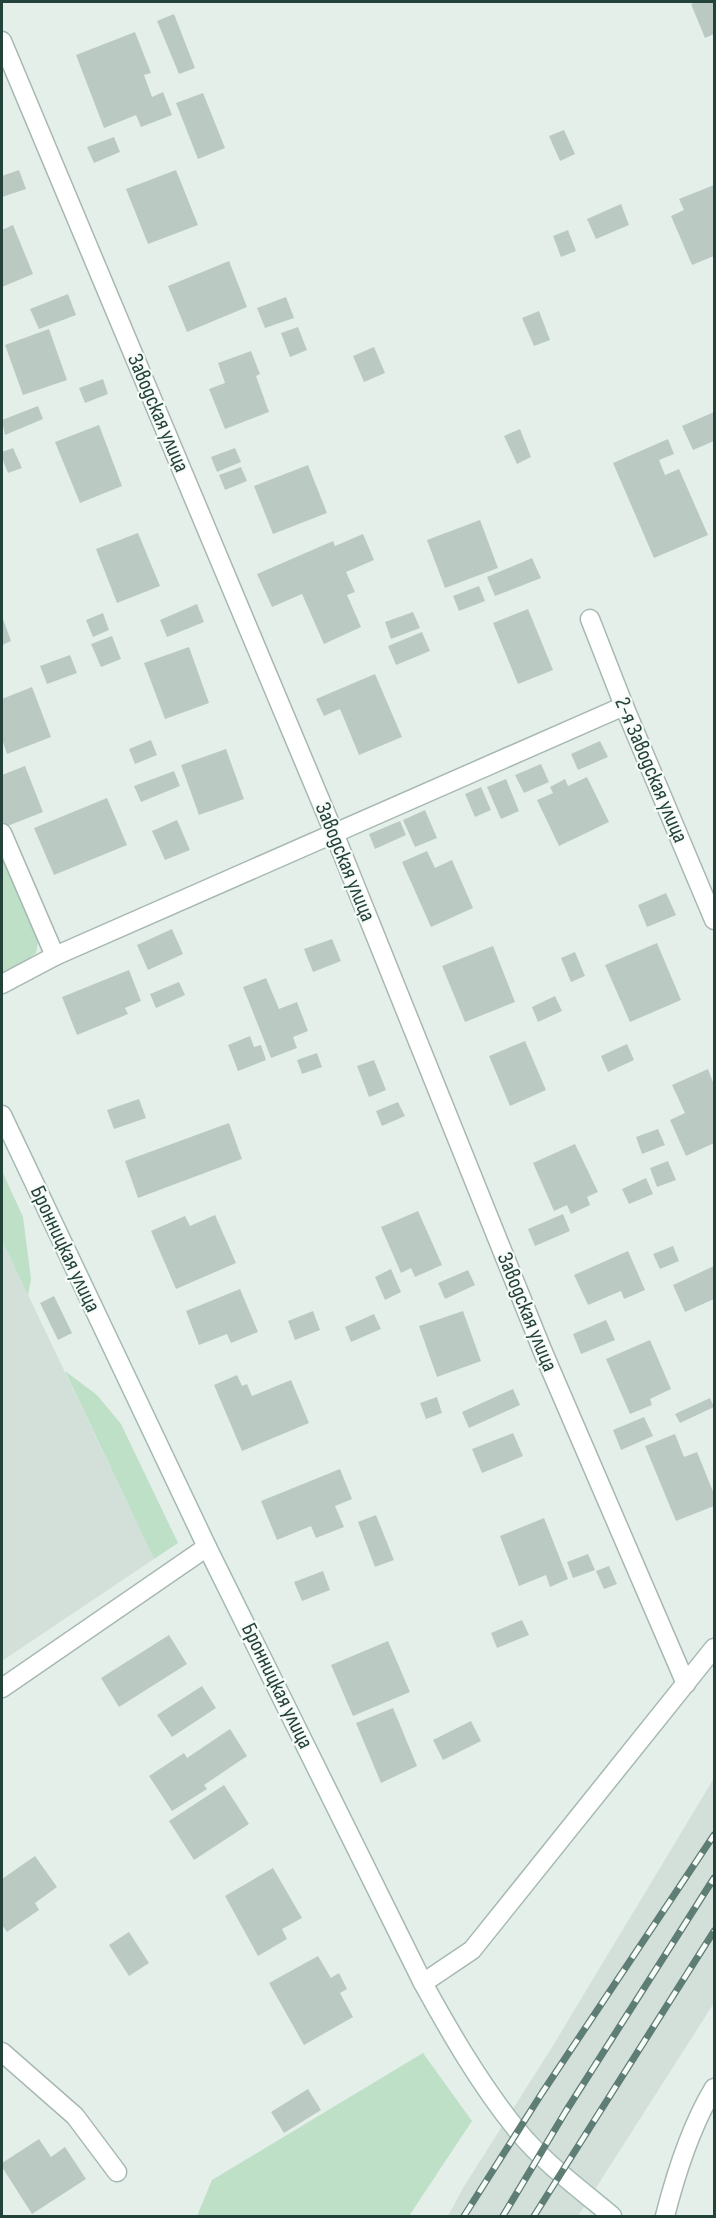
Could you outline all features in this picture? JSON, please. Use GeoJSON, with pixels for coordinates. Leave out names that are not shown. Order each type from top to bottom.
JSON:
{"type":"FeatureCollection","features":[{"type":"Feature","properties":{"kind":"street","name":"Заводская улица"},"geometry":{"type":"LineString","coordinates":[[2,41],[334,833],[543,1353],[686,1684]]}},
{"type":"Feature","properties":{"kind":"street","name":"2-я Заводская улица"},"geometry":{"type":"LineString","coordinates":[[590,619],[714,920]]}},
{"type":"Feature","properties":{"kind":"street"},"geometry":{"type":"LineString","coordinates":[[2,984],[55,956],[624,706]]}},
{"type":"Feature","properties":{"kind":"street"},"geometry":{"type":"LineString","coordinates":[[2,833],[55,956]]}},
{"type":"Feature","properties":{"kind":"street","name":"Бронницкая улица"},"geometry":{"type":"LineString","coordinates":[[2,1115],[207,1547],[423,1983],[456,2044],[518,2131],[541,2155],[612,2217]]}},
{"type":"Feature","properties":{"kind":"street"},"geometry":{"type":"LineString","coordinates":[[2,1688],[207,1547]]}},
{"type":"Feature","properties":{"kind":"street"},"geometry":{"type":"LineString","coordinates":[[423,1983],[472,1950],[714,1648]]}},
{"type":"Feature","properties":{"kind":"street"},"geometry":{"type":"LineString","coordinates":[[2,2052],[75,2116],[117,2172]]}},
{"type":"Feature","properties":{"kind":"street"},"geometry":{"type":"LineString","coordinates":[[665,2217],[672,2189],[703,2108],[714,2088]]}},
{"type":"Feature","properties":{"kind":"shaded area"},"geometry":{"type":"Polygon","coordinates":[[[2,1240],[154,1559],[2,1661],[2,1240]]]}},
{"type":"Feature","properties":{"kind":"shaded area"},"geometry":{"type":"Polygon","coordinates":[[[714,1778],[714,2003],[578,2216],[448,2216],[463,2188],[554,2044],[714,1778]]]}},
{"type":"Feature","properties":{"kind":"green space"},"geometry":{"type":"Polygon","coordinates":[[[2,851],[39,936],[36,953],[24,962],[2,972],[2,851]]]}},
{"type":"Feature","properties":{"kind":"green space"},"geometry":{"type":"Polygon","coordinates":[[[2,1171],[23,1217],[31,1279],[28,1295],[2,1240],[2,1171]]]}},
{"type":"Feature","properties":{"kind":"green space"},"geometry":{"type":"Polygon","coordinates":[[[65,1371],[97,1395],[121,1424],[178,1543],[154,1559],[65,1371]]]}},
{"type":"Feature","properties":{"kind":"green space"},"geometry":{"type":"Polygon","coordinates":[[[423,2053],[472,2121],[409,2216],[197,2216],[212,2180],[423,2053]]]}},
{"type":"Feature","properties":{"kind":"building"},"geometry":{"type":"Polygon","coordinates":[[[714,2],[714,34],[705,38],[691,4],[714,2]]]}},
{"type":"Feature","properties":{"kind":"building"},"geometry":{"type":"Polygon","coordinates":[[[174,14],[195,68],[179,74],[157,21],[174,14]]]}},
{"type":"Feature","properties":{"kind":"building"},"geometry":{"type":"Polygon","coordinates":[[[135,32],[151,73],[144,75],[152,97],[163,92],[172,115],[141,127],[136,115],[104,128],[76,55],[135,32]]]}},
{"type":"Feature","properties":{"kind":"building"},"geometry":{"type":"Polygon","coordinates":[[[203,93],[225,148],[198,159],[176,103],[203,93]]]}},
{"type":"Feature","properties":{"kind":"building"},"geometry":{"type":"Polygon","coordinates":[[[564,130],[575,154],[560,161],[549,136],[564,130]]]}},
{"type":"Feature","properties":{"kind":"building"},"geometry":{"type":"Polygon","coordinates":[[[114,137],[120,152],[94,163],[87,147],[114,137]]]}},
{"type":"Feature","properties":{"kind":"building"},"geometry":{"type":"Polygon","coordinates":[[[19,170],[26,189],[2,197],[2,176],[19,170]]]}},
{"type":"Feature","properties":{"kind":"building"},"geometry":{"type":"Polygon","coordinates":[[[176,170],[198,225],[148,244],[126,189],[176,170]]]}},
{"type":"Feature","properties":{"kind":"building"},"geometry":{"type":"Polygon","coordinates":[[[714,185],[714,256],[692,265],[671,216],[684,210],[679,199],[714,185]]]}},
{"type":"Feature","properties":{"kind":"building"},"geometry":{"type":"Polygon","coordinates":[[[621,204],[629,225],[596,239],[587,219],[621,204]]]}},
{"type":"Feature","properties":{"kind":"building"},"geometry":{"type":"Polygon","coordinates":[[[13,225],[33,274],[2,287],[2,230],[13,225]]]}},
{"type":"Feature","properties":{"kind":"building"},"geometry":{"type":"Polygon","coordinates":[[[568,230],[576,251],[561,257],[553,236],[568,230]]]}},
{"type":"Feature","properties":{"kind":"building"},"geometry":{"type":"Polygon","coordinates":[[[229,261],[247,307],[187,332],[168,286],[229,261]]]}},
{"type":"Feature","properties":{"kind":"building"},"geometry":{"type":"Polygon","coordinates":[[[68,294],[76,315],[39,329],[30,309],[68,294]]]}},
{"type":"Feature","properties":{"kind":"building"},"geometry":{"type":"Polygon","coordinates":[[[286,297],[294,318],[265,328],[257,308],[286,297]]]}},
{"type":"Feature","properties":{"kind":"building"},"geometry":{"type":"Polygon","coordinates":[[[539,311],[550,340],[534,346],[522,318],[539,311]]]}},
{"type":"Feature","properties":{"kind":"building"},"geometry":{"type":"Polygon","coordinates":[[[298,327],[307,350],[290,357],[281,333],[298,327]]]}},
{"type":"Feature","properties":{"kind":"building"},"geometry":{"type":"Polygon","coordinates":[[[49,329],[67,380],[23,395],[5,345],[49,329]]]}},
{"type":"Feature","properties":{"kind":"building"},"geometry":{"type":"Polygon","coordinates":[[[374,347],[385,373],[364,382],[353,356],[374,347]]]}},
{"type":"Feature","properties":{"kind":"building"},"geometry":{"type":"Polygon","coordinates":[[[251,351],[260,374],[256,376],[269,412],[225,429],[209,389],[225,383],[218,363],[251,351]]]}},
{"type":"Feature","properties":{"kind":"building"},"geometry":{"type":"Polygon","coordinates":[[[103,379],[108,394],[85,403],[79,388],[103,379]]]}},
{"type":"Feature","properties":{"kind":"building"},"geometry":{"type":"Polygon","coordinates":[[[38,406],[43,419],[5,435],[2,420],[38,406]]]}},
{"type":"Feature","properties":{"kind":"building"},"geometry":{"type":"Polygon","coordinates":[[[714,412],[714,441],[693,450],[682,426],[714,412]]]}},
{"type":"Feature","properties":{"kind":"building"},"geometry":{"type":"Polygon","coordinates":[[[99,425],[122,486],[80,503],[55,442],[99,425]]]}},
{"type":"Feature","properties":{"kind":"building"},"geometry":{"type":"Polygon","coordinates":[[[520,429],[531,457],[517,464],[504,436],[520,429]]]}},
{"type":"Feature","properties":{"kind":"building"},"geometry":{"type":"Polygon","coordinates":[[[668,439],[674,454],[659,460],[665,475],[679,469],[708,535],[654,558],[613,463],[668,439]]]}},
{"type":"Feature","properties":{"kind":"building"},"geometry":{"type":"Polygon","coordinates":[[[13,448],[22,468],[8,473],[2,452],[13,448]]]}},
{"type":"Feature","properties":{"kind":"building"},"geometry":{"type":"Polygon","coordinates":[[[235,448],[241,462],[217,472],[211,457],[235,448]]]}},
{"type":"Feature","properties":{"kind":"building"},"geometry":{"type":"Polygon","coordinates":[[[308,465],[327,513],[273,534],[254,486],[308,465]]]}},
{"type":"Feature","properties":{"kind":"building"},"geometry":{"type":"Polygon","coordinates":[[[241,467],[247,481],[225,490],[219,475],[241,467]]]}},
{"type":"Feature","properties":{"kind":"building"},"geometry":{"type":"Polygon","coordinates":[[[480,520],[498,568],[445,588],[427,540],[480,520]]]}},
{"type":"Feature","properties":{"kind":"building"},"geometry":{"type":"Polygon","coordinates":[[[138,533],[160,586],[117,603],[96,549],[138,533]]]}},
{"type":"Feature","properties":{"kind":"building"},"geometry":{"type":"Polygon","coordinates":[[[363,534],[374,560],[346,572],[355,592],[347,595],[361,627],[324,644],[302,594],[272,607],[257,574],[333,541],[335,546],[363,534]]]}},
{"type":"Feature","properties":{"kind":"building"},"geometry":{"type":"Polygon","coordinates":[[[532,558],[541,578],[495,596],[487,577],[532,558]]]}},
{"type":"Feature","properties":{"kind":"building"},"geometry":{"type":"Polygon","coordinates":[[[479,586],[485,601],[459,611],[453,596],[479,586]]]}},
{"type":"Feature","properties":{"kind":"building"},"geometry":{"type":"Polygon","coordinates":[[[197,604],[204,622],[167,637],[160,620],[197,604]]]}},
{"type":"Feature","properties":{"kind":"building"},"geometry":{"type":"Polygon","coordinates":[[[528,609],[553,670],[518,684],[493,623],[528,609]]]}},
{"type":"Feature","properties":{"kind":"building"},"geometry":{"type":"Polygon","coordinates":[[[413,612],[420,628],[391,639],[385,622],[413,612]]]}},
{"type":"Feature","properties":{"kind":"building"},"geometry":{"type":"Polygon","coordinates":[[[103,613],[109,630],[93,637],[86,620],[103,613]]]}},
{"type":"Feature","properties":{"kind":"building"},"geometry":{"type":"Polygon","coordinates":[[[2,616],[11,641],[2,645],[2,616]]]}},
{"type":"Feature","properties":{"kind":"building"},"geometry":{"type":"Polygon","coordinates":[[[422,632],[430,651],[396,665],[388,646],[422,632]]]}},
{"type":"Feature","properties":{"kind":"building"},"geometry":{"type":"Polygon","coordinates":[[[112,636],[121,659],[101,667],[91,644],[112,636]]]}},
{"type":"Feature","properties":{"kind":"building"},"geometry":{"type":"Polygon","coordinates":[[[189,647],[209,703],[165,719],[144,663],[189,647]]]}},
{"type":"Feature","properties":{"kind":"building"},"geometry":{"type":"Polygon","coordinates":[[[70,655],[77,673],[47,684],[40,666],[70,655]]]}},
{"type":"Feature","properties":{"kind":"building"},"geometry":{"type":"Polygon","coordinates":[[[375,674],[402,737],[359,755],[340,709],[324,716],[316,699],[375,674]]]}},
{"type":"Feature","properties":{"kind":"building"},"geometry":{"type":"Polygon","coordinates":[[[32,687],[51,737],[7,754],[2,739],[2,699],[32,687]]]}},
{"type":"Feature","properties":{"kind":"building"},"geometry":{"type":"Polygon","coordinates":[[[151,740],[157,755],[135,764],[129,749],[151,740]]]}},
{"type":"Feature","properties":{"kind":"building"},"geometry":{"type":"Polygon","coordinates":[[[600,741],[608,757],[578,770],[571,754],[600,741]]]}},
{"type":"Feature","properties":{"kind":"building"},"geometry":{"type":"Polygon","coordinates":[[[226,749],[244,799],[199,815],[181,765],[226,749]]]}},
{"type":"Feature","properties":{"kind":"building"},"geometry":{"type":"Polygon","coordinates":[[[541,764],[549,782],[524,793],[515,775],[541,764]]]}},
{"type":"Feature","properties":{"kind":"building"},"geometry":{"type":"Polygon","coordinates":[[[25,766],[43,812],[5,827],[2,818],[2,775],[25,766]]]}},
{"type":"Feature","properties":{"kind":"building"},"geometry":{"type":"Polygon","coordinates":[[[174,771],[180,786],[141,802],[134,786],[174,771]]]}},
{"type":"Feature","properties":{"kind":"building"},"geometry":{"type":"Polygon","coordinates":[[[587,777],[609,822],[559,846],[537,800],[553,793],[550,787],[565,779],[568,786],[587,777]]]}},
{"type":"Feature","properties":{"kind":"building"},"geometry":{"type":"Polygon","coordinates":[[[506,779],[519,811],[501,819],[487,787],[506,779]]]}},
{"type":"Feature","properties":{"kind":"building"},"geometry":{"type":"Polygon","coordinates":[[[481,787],[491,810],[475,817],[465,794],[481,787]]]}},
{"type":"Feature","properties":{"kind":"building"},"geometry":{"type":"Polygon","coordinates":[[[107,798],[127,845],[54,875],[34,828],[107,798]]]}},
{"type":"Feature","properties":{"kind":"building"},"geometry":{"type":"Polygon","coordinates":[[[425,810],[437,838],[415,847],[403,820],[425,810]]]}},
{"type":"Feature","properties":{"kind":"building"},"geometry":{"type":"Polygon","coordinates":[[[177,820],[190,850],[165,860],[152,831],[177,820]]]}},
{"type":"Feature","properties":{"kind":"building"},"geometry":{"type":"Polygon","coordinates":[[[400,821],[406,835],[375,849],[369,834],[400,821]]]}},
{"type":"Feature","properties":{"kind":"building"},"geometry":{"type":"Polygon","coordinates":[[[427,851],[435,868],[452,860],[473,908],[431,927],[402,862],[427,851]]]}},
{"type":"Feature","properties":{"kind":"building"},"geometry":{"type":"Polygon","coordinates":[[[666,893],[676,915],[647,927],[638,905],[666,893]]]}},
{"type":"Feature","properties":{"kind":"building"},"geometry":{"type":"Polygon","coordinates":[[[172,929],[183,954],[148,970],[137,945],[172,929]]]}},
{"type":"Feature","properties":{"kind":"building"},"geometry":{"type":"Polygon","coordinates":[[[332,939],[341,961],[313,972],[304,949],[332,939]]]}},
{"type":"Feature","properties":{"kind":"building"},"geometry":{"type":"Polygon","coordinates":[[[657,943],[681,1000],[630,1022],[605,965],[657,943]]]}},
{"type":"Feature","properties":{"kind":"building"},"geometry":{"type":"Polygon","coordinates":[[[493,946],[515,1002],[465,1022],[442,966],[493,946]]]}},
{"type":"Feature","properties":{"kind":"building"},"geometry":{"type":"Polygon","coordinates":[[[575,952],[585,976],[571,982],[561,958],[575,952]]]}},
{"type":"Feature","properties":{"kind":"building"},"geometry":{"type":"Polygon","coordinates":[[[129,970],[141,1001],[125,1008],[128,1014],[77,1035],[62,997],[129,970]]]}},
{"type":"Feature","properties":{"kind":"building"},"geometry":{"type":"Polygon","coordinates":[[[266,978],[279,1009],[297,1002],[308,1031],[293,1037],[297,1048],[271,1058],[243,987],[266,978]]]}},
{"type":"Feature","properties":{"kind":"building"},"geometry":{"type":"Polygon","coordinates":[[[179,982],[185,995],[156,1008],[150,994],[179,982]]]}},
{"type":"Feature","properties":{"kind":"building"},"geometry":{"type":"Polygon","coordinates":[[[555,996],[562,1011],[538,1022],[532,1007],[555,996]]]}},
{"type":"Feature","properties":{"kind":"building"},"geometry":{"type":"Polygon","coordinates":[[[250,1036],[254,1047],[261,1045],[266,1060],[238,1071],[228,1045],[250,1036]]]}},
{"type":"Feature","properties":{"kind":"building"},"geometry":{"type":"Polygon","coordinates":[[[525,1041],[546,1090],[510,1106],[489,1056],[525,1041]]]}},
{"type":"Feature","properties":{"kind":"building"},"geometry":{"type":"Polygon","coordinates":[[[627,1044],[634,1060],[608,1072],[601,1056],[627,1044]]]}},
{"type":"Feature","properties":{"kind":"building"},"geometry":{"type":"Polygon","coordinates":[[[317,1053],[322,1067],[302,1074],[297,1060],[317,1053]]]}},
{"type":"Feature","properties":{"kind":"building"},"geometry":{"type":"Polygon","coordinates":[[[374,1060],[386,1090],[369,1097],[357,1066],[374,1060]]]}},
{"type":"Feature","properties":{"kind":"building"},"geometry":{"type":"Polygon","coordinates":[[[708,1069],[714,1085],[714,1143],[686,1156],[670,1120],[685,1113],[672,1085],[708,1069]]]}},
{"type":"Feature","properties":{"kind":"building"},"geometry":{"type":"Polygon","coordinates":[[[139,1099],[146,1118],[114,1129],[107,1110],[139,1099]]]}},
{"type":"Feature","properties":{"kind":"building"},"geometry":{"type":"Polygon","coordinates":[[[398,1102],[405,1116],[382,1126],[376,1111],[398,1102]]]}},
{"type":"Feature","properties":{"kind":"building"},"geometry":{"type":"Polygon","coordinates":[[[229,1123],[242,1159],[138,1198],[125,1161],[229,1123]]]}},
{"type":"Feature","properties":{"kind":"building"},"geometry":{"type":"Polygon","coordinates":[[[658,1129],[665,1145],[642,1154],[636,1137],[658,1129]]]}},
{"type":"Feature","properties":{"kind":"building"},"geometry":{"type":"Polygon","coordinates":[[[575,1144],[598,1192],[587,1197],[590,1205],[571,1214],[567,1205],[554,1211],[533,1163],[575,1144]]]}},
{"type":"Feature","properties":{"kind":"building"},"geometry":{"type":"Polygon","coordinates":[[[668,1161],[676,1180],[657,1187],[650,1168],[668,1161]]]}},
{"type":"Feature","properties":{"kind":"building"},"geometry":{"type":"Polygon","coordinates":[[[646,1178],[653,1194],[629,1204],[622,1189],[646,1178]]]}},
{"type":"Feature","properties":{"kind":"building"},"geometry":{"type":"Polygon","coordinates":[[[418,1211],[442,1265],[415,1277],[411,1268],[401,1273],[381,1227],[418,1211]]]}},
{"type":"Feature","properties":{"kind":"building"},"geometry":{"type":"Polygon","coordinates":[[[563,1214],[570,1231],[535,1246],[528,1229],[563,1214]]]}},
{"type":"Feature","properties":{"kind":"building"},"geometry":{"type":"Polygon","coordinates":[[[215,1215],[236,1263],[176,1289],[151,1231],[185,1216],[190,1226],[215,1215]]]}},
{"type":"Feature","properties":{"kind":"building"},"geometry":{"type":"Polygon","coordinates":[[[673,1246],[679,1261],[660,1269],[653,1254],[673,1246]]]}},
{"type":"Feature","properties":{"kind":"building"},"geometry":{"type":"Polygon","coordinates":[[[628,1251],[645,1290],[624,1299],[621,1291],[588,1305],[574,1275],[628,1251]]]}},
{"type":"Feature","properties":{"kind":"building"},"geometry":{"type":"Polygon","coordinates":[[[714,1266],[714,1299],[685,1312],[673,1285],[714,1266]]]}},
{"type":"Feature","properties":{"kind":"building"},"geometry":{"type":"Polygon","coordinates":[[[391,1269],[401,1292],[385,1300],[375,1277],[391,1269]]]}},
{"type":"Feature","properties":{"kind":"building"},"geometry":{"type":"Polygon","coordinates":[[[468,1270],[475,1285],[445,1299],[438,1283],[468,1270]]]}},
{"type":"Feature","properties":{"kind":"building"},"geometry":{"type":"Polygon","coordinates":[[[240,1289],[258,1332],[231,1343],[227,1334],[199,1345],[186,1311],[240,1289]]]}},
{"type":"Feature","properties":{"kind":"building"},"geometry":{"type":"Polygon","coordinates":[[[54,1296],[72,1333],[58,1340],[40,1303],[54,1296]]]}},
{"type":"Feature","properties":{"kind":"building"},"geometry":{"type":"Polygon","coordinates":[[[313,1311],[320,1330],[295,1340],[288,1321],[313,1311]]]}},
{"type":"Feature","properties":{"kind":"building"},"geometry":{"type":"Polygon","coordinates":[[[463,1311],[481,1361],[437,1377],[419,1326],[463,1311]]]}},
{"type":"Feature","properties":{"kind":"building"},"geometry":{"type":"Polygon","coordinates":[[[374,1314],[381,1329],[351,1342],[345,1327],[374,1314]]]}},
{"type":"Feature","properties":{"kind":"building"},"geometry":{"type":"Polygon","coordinates":[[[606,1320],[615,1340],[581,1354],[573,1334],[606,1320]]]}},
{"type":"Feature","properties":{"kind":"building"},"geometry":{"type":"Polygon","coordinates":[[[650,1340],[671,1389],[650,1399],[652,1405],[630,1414],[606,1359],[650,1340]]]}},
{"type":"Feature","properties":{"kind":"building"},"geometry":{"type":"Polygon","coordinates":[[[237,1375],[242,1386],[247,1384],[252,1396],[291,1380],[309,1423],[242,1451],[214,1385],[237,1375]]]}},
{"type":"Feature","properties":{"kind":"building"},"geometry":{"type":"Polygon","coordinates":[[[513,1389],[520,1405],[469,1428],[462,1412],[513,1389]]]}},
{"type":"Feature","properties":{"kind":"building"},"geometry":{"type":"Polygon","coordinates":[[[437,1397],[442,1413],[426,1419],[420,1403],[437,1397]]]}},
{"type":"Feature","properties":{"kind":"building"},"geometry":{"type":"Polygon","coordinates":[[[710,1398],[714,1407],[680,1423],[675,1414],[710,1398]]]}},
{"type":"Feature","properties":{"kind":"building"},"geometry":{"type":"Polygon","coordinates":[[[644,1417],[653,1436],[621,1450],[613,1430],[644,1417]]]}},
{"type":"Feature","properties":{"kind":"building"},"geometry":{"type":"Polygon","coordinates":[[[513,1433],[523,1456],[482,1473],[472,1449],[513,1433]]]}},
{"type":"Feature","properties":{"kind":"building"},"geometry":{"type":"Polygon","coordinates":[[[675,1434],[684,1457],[697,1452],[714,1494],[714,1506],[676,1521],[645,1446],[675,1434]]]}},
{"type":"Feature","properties":{"kind":"building"},"geometry":{"type":"Polygon","coordinates":[[[340,1469],[352,1499],[335,1506],[344,1527],[316,1538],[311,1526],[277,1540],[261,1501],[340,1469]]]}},
{"type":"Feature","properties":{"kind":"building"},"geometry":{"type":"Polygon","coordinates":[[[376,1515],[394,1560],[375,1567],[358,1522],[376,1515]]]}},
{"type":"Feature","properties":{"kind":"building"},"geometry":{"type":"Polygon","coordinates":[[[544,1518],[568,1579],[550,1587],[546,1575],[519,1586],[500,1536],[544,1518]]]}},
{"type":"Feature","properties":{"kind":"building"},"geometry":{"type":"Polygon","coordinates":[[[588,1554],[595,1570],[573,1578],[567,1562],[588,1554]]]}},
{"type":"Feature","properties":{"kind":"building"},"geometry":{"type":"Polygon","coordinates":[[[609,1566],[617,1584],[604,1589],[596,1571],[609,1566]]]}},
{"type":"Feature","properties":{"kind":"building"},"geometry":{"type":"Polygon","coordinates":[[[323,1571],[330,1590],[302,1601],[294,1582],[323,1571]]]}},
{"type":"Feature","properties":{"kind":"building"},"geometry":{"type":"Polygon","coordinates":[[[522,1620],[529,1635],[497,1648],[491,1633],[522,1620]]]}},
{"type":"Feature","properties":{"kind":"building"},"geometry":{"type":"Polygon","coordinates":[[[169,1635],[187,1664],[119,1707],[101,1678],[169,1635]]]}},
{"type":"Feature","properties":{"kind":"building"},"geometry":{"type":"Polygon","coordinates":[[[388,1641],[410,1692],[353,1716],[331,1665],[388,1641]]]}},
{"type":"Feature","properties":{"kind":"building"},"geometry":{"type":"Polygon","coordinates":[[[202,1686],[216,1708],[172,1737],[157,1715],[202,1686]]]}},
{"type":"Feature","properties":{"kind":"building"},"geometry":{"type":"Polygon","coordinates":[[[393,1708],[417,1766],[381,1783],[356,1723],[393,1708]]]}},
{"type":"Feature","properties":{"kind":"building"},"geometry":{"type":"Polygon","coordinates":[[[471,1721],[481,1741],[443,1760],[433,1740],[471,1721]]]}},
{"type":"Feature","properties":{"kind":"building"},"geometry":{"type":"Polygon","coordinates":[[[230,1729],[247,1756],[204,1785],[207,1789],[172,1811],[149,1776],[184,1753],[187,1758],[230,1729]]]}},
{"type":"Feature","properties":{"kind":"building"},"geometry":{"type":"Polygon","coordinates":[[[224,1785],[249,1824],[194,1860],[169,1821],[224,1785]]]}},
{"type":"Feature","properties":{"kind":"building"},"geometry":{"type":"Polygon","coordinates":[[[35,1856],[57,1887],[35,1903],[39,1910],[7,1932],[2,1925],[2,1879],[35,1856]]]}},
{"type":"Feature","properties":{"kind":"building"},"geometry":{"type":"Polygon","coordinates":[[[273,1868],[302,1918],[282,1929],[287,1939],[258,1956],[225,1896],[273,1868]]]}},
{"type":"Feature","properties":{"kind":"building"},"geometry":{"type":"Polygon","coordinates":[[[129,1932],[149,1963],[129,1976],[109,1945],[129,1932]]]}},
{"type":"Feature","properties":{"kind":"building"},"geometry":{"type":"Polygon","coordinates":[[[318,1956],[331,1978],[339,1973],[347,1989],[340,1993],[353,2017],[304,2045],[269,1983],[318,1956]]]}},
{"type":"Feature","properties":{"kind":"building"},"geometry":{"type":"Polygon","coordinates":[[[308,2089],[321,2110],[284,2133],[271,2112],[308,2089]]]}},
{"type":"Feature","properties":{"kind":"building"},"geometry":{"type":"Polygon","coordinates":[[[39,2139],[51,2157],[65,2147],[86,2179],[32,2214],[2,2167],[2,2163],[39,2139]]]}},
{"type":"Feature","properties":{"kind":"railway"},"geometry":{"type":"LineString","coordinates":[[464,2216],[542,2093],[714,1835]]}},
{"type":"Feature","properties":{"kind":"railway"},"geometry":{"type":"LineString","coordinates":[[503,2216],[566,2111],[714,1878]]}},
{"type":"Feature","properties":{"kind":"railway"},"geometry":{"type":"LineString","coordinates":[[534,2216],[714,1931]]}}]}
